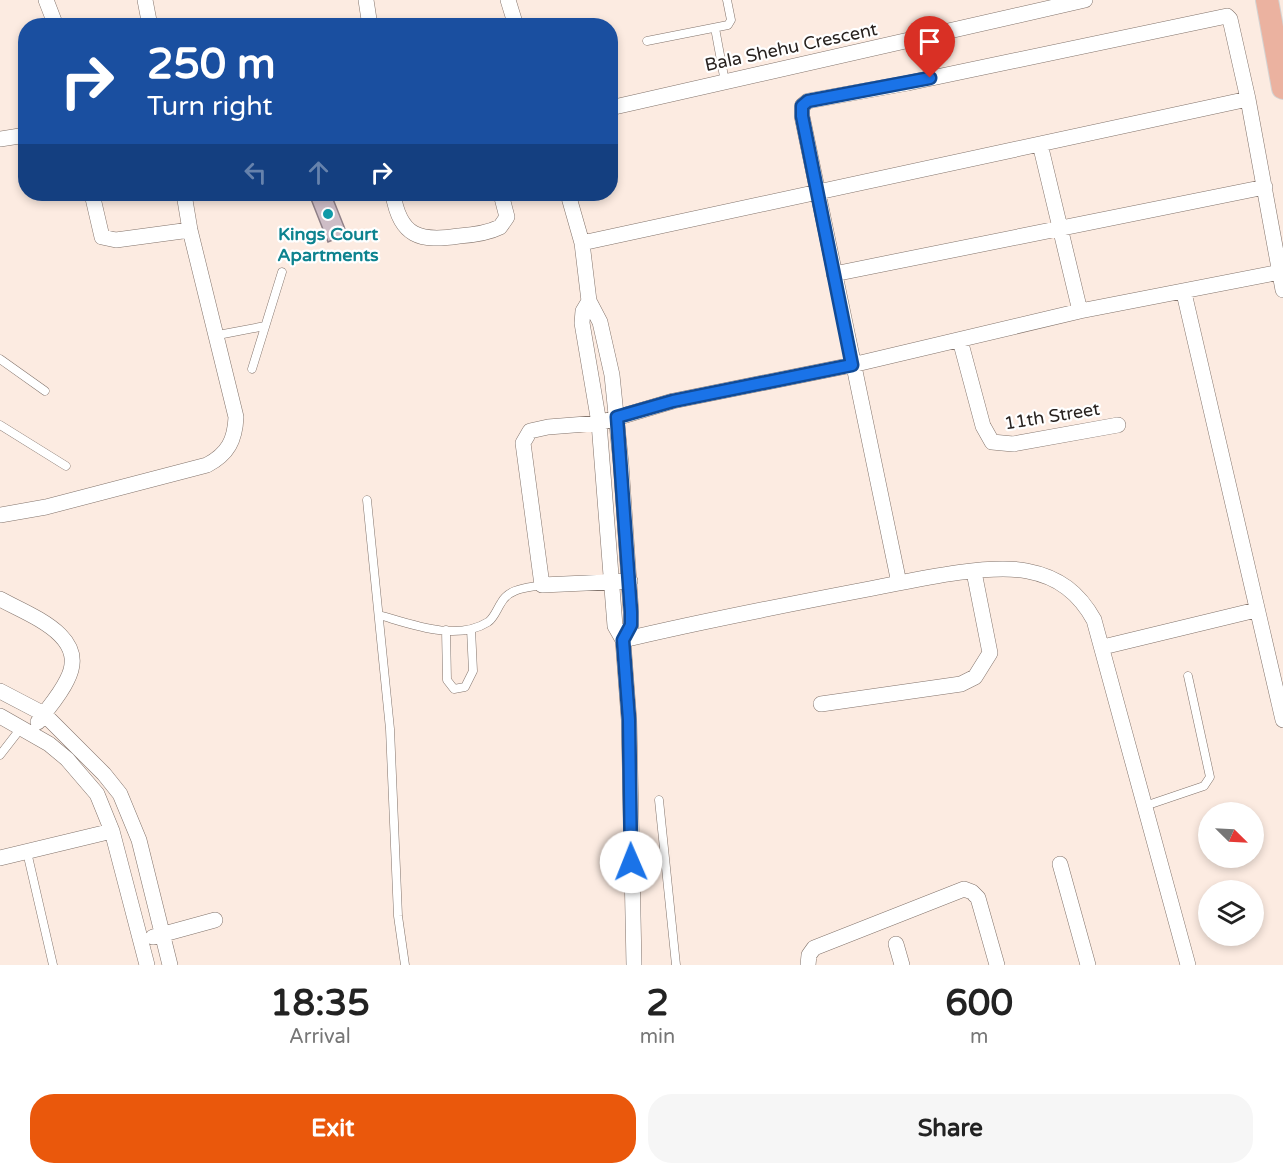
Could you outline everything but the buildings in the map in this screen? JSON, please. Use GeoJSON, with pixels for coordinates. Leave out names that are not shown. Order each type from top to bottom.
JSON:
{"type":"FeatureCollection","features":[{"type":"Feature","properties":{"kind":"main road"},"geometry":{"type":"LineString","coordinates":[[1267,0],[1283,88]]}},
{"type":"Feature","properties":{"kind":"street"},"geometry":{"type":"LineString","coordinates":[[46,0],[53,18]]}},
{"type":"Feature","properties":{"kind":"street"},"geometry":{"type":"LineString","coordinates":[[145,0],[148,18]]}},
{"type":"Feature","properties":{"kind":"street"},"geometry":{"type":"LineString","coordinates":[[366,0],[369,18]]}},
{"type":"Feature","properties":{"kind":"street"},"geometry":{"type":"LineString","coordinates":[[508,0],[514,18]]}},
{"type":"Feature","properties":{"kind":"street","name":"Bala Shehu Crescent"},"geometry":{"type":"LineString","coordinates":[[618,106],[1085,0]]}},
{"type":"Feature","properties":{"kind":"street"},"geometry":{"type":"LineString","coordinates":[[899,583],[802,116],[802,106],[808,101],[908,83],[1224,15],[1230,19],[1248,99],[1283,290]]}},
{"type":"Feature","properties":{"kind":"street"},"geometry":{"type":"LineString","coordinates":[[582,243],[1248,99]]}},
{"type":"Feature","properties":{"kind":"street"},"geometry":{"type":"LineString","coordinates":[[0,139],[18,136]]}},
{"type":"Feature","properties":{"kind":"street"},"geometry":{"type":"LineString","coordinates":[[1040,144],[1080,311]]}},
{"type":"Feature","properties":{"kind":"street"},"geometry":{"type":"LineString","coordinates":[[834,274],[1059,231],[1265,187]]}},
{"type":"Feature","properties":{"kind":"street"},"geometry":{"type":"LineString","coordinates":[[94,201],[102,237],[116,240],[190,230]]}},
{"type":"Feature","properties":{"kind":"street"},"geometry":{"type":"LineString","coordinates":[[0,515],[58,504],[207,465],[221,458],[235,432],[236,417],[218,335],[190,230],[185,201]]}},
{"type":"Feature","properties":{"kind":"street"},"geometry":{"type":"LineString","coordinates":[[395,201],[398,213],[408,230],[425,239],[437,239],[471,235],[500,227],[507,217],[503,201]]}},
{"type":"Feature","properties":{"kind":"street"},"geometry":{"type":"LineString","coordinates":[[570,201],[582,243],[589,301],[604,334],[617,417],[630,581],[631,625],[623,640]]}},
{"type":"Feature","properties":{"kind":"street"},"geometry":{"type":"LineString","coordinates":[[630,581],[610,584],[542,585],[524,439],[535,428],[599,423],[673,401],[852,365],[1080,311],[1184,293],[1280,272]]}},
{"type":"Feature","properties":{"kind":"street"},"geometry":{"type":"LineString","coordinates":[[1184,293],[1283,720]]}},
{"type":"Feature","properties":{"kind":"street"},"geometry":{"type":"LineString","coordinates":[[589,301],[583,311],[582,323],[599,423],[610,584],[615,626],[623,640],[629,720],[634,965]]}},
{"type":"Feature","properties":{"kind":"street","name":"11th Street"},"geometry":{"type":"LineString","coordinates":[[960,340],[983,426],[992,442],[1013,444],[1118,425]]}},
{"type":"Feature","properties":{"kind":"street"},"geometry":{"type":"LineString","coordinates":[[623,640],[723,616],[899,583],[974,572],[1024,570],[1043,574],[1065,585],[1084,603],[1094,620],[1103,647],[1188,965]]}},
{"type":"Feature","properties":{"kind":"street"},"geometry":{"type":"LineString","coordinates":[[820,704],[961,684],[975,677],[990,653],[974,572]]}},
{"type":"Feature","properties":{"kind":"street"},"geometry":{"type":"LineString","coordinates":[[0,599],[50,627],[73,650],[74,659],[67,681],[44,714],[27,729]]}},
{"type":"Feature","properties":{"kind":"street"},"geometry":{"type":"LineString","coordinates":[[1103,647],[1256,610]]}},
{"type":"Feature","properties":{"kind":"street"},"geometry":{"type":"LineString","coordinates":[[0,691],[44,714],[104,774],[120,794],[140,840],[170,965]]}},
{"type":"Feature","properties":{"kind":"street"},"geometry":{"type":"LineString","coordinates":[[0,716],[27,729],[67,759],[97,794],[112,831],[147,965]]}},
{"type":"Feature","properties":{"kind":"street"},"geometry":{"type":"LineString","coordinates":[[0,858],[112,831]]}},
{"type":"Feature","properties":{"kind":"street"},"geometry":{"type":"LineString","coordinates":[[1060,864],[1088,965]]}},
{"type":"Feature","properties":{"kind":"street"},"geometry":{"type":"LineString","coordinates":[[808,965],[808,955],[814,948],[964,889],[972,891],[978,898],[997,965]]}},
{"type":"Feature","properties":{"kind":"street"},"geometry":{"type":"LineString","coordinates":[[141,940],[215,920]]}},
{"type":"Feature","properties":{"kind":"street"},"geometry":{"type":"LineString","coordinates":[[896,944],[902,965]]}},
{"type":"Feature","properties":{"kind":"lane"},"geometry":{"type":"LineString","coordinates":[[647,41],[728,25],[731,20],[727,0]]}},
{"type":"Feature","properties":{"kind":"lane"},"geometry":{"type":"LineString","coordinates":[[715,28],[725,82]]}},
{"type":"Feature","properties":{"kind":"lane"},"geometry":{"type":"LineString","coordinates":[[252,369],[282,272]]}},
{"type":"Feature","properties":{"kind":"lane"},"geometry":{"type":"LineString","coordinates":[[218,335],[265,326]]}},
{"type":"Feature","properties":{"kind":"lane"},"geometry":{"type":"LineString","coordinates":[[0,359],[45,391]]}},
{"type":"Feature","properties":{"kind":"lane"},"geometry":{"type":"LineString","coordinates":[[0,425],[66,466]]}},
{"type":"Feature","properties":{"kind":"lane"},"geometry":{"type":"LineString","coordinates":[[367,500],[396,818],[398,916],[405,965]]}},
{"type":"Feature","properties":{"kind":"lane"},"geometry":{"type":"LineString","coordinates":[[379,615],[424,628],[471,629],[489,621],[504,597],[511,592],[542,585]]}},
{"type":"Feature","properties":{"kind":"lane"},"geometry":{"type":"LineString","coordinates":[[446,630],[447,680],[454,689],[459,689],[465,687],[473,671],[471,629]]}},
{"type":"Feature","properties":{"kind":"lane"},"geometry":{"type":"LineString","coordinates":[[1145,806],[1204,786],[1210,777],[1188,676]]}},
{"type":"Feature","properties":{"kind":"lane"},"geometry":{"type":"LineString","coordinates":[[0,755],[27,729]]}},
{"type":"Feature","properties":{"kind":"lane"},"geometry":{"type":"LineString","coordinates":[[659,800],[676,965]]}},
{"type":"Feature","properties":{"kind":"lane"},"geometry":{"type":"LineString","coordinates":[[27,852],[53,965]]}},
{"type":"Feature","properties":{"kind":"place","name":"Kings Court Apartments"},"geometry":{"type":"Point","coordinates":[328,214]}},
{"type":"Feature","properties":{"kind":"route"},"geometry":{"type":"LineString","coordinates":[[631,862],[629,720],[623,640],[631,625],[631,612],[617,417],[673,401],[852,365],[802,116],[802,106],[808,101],[930,78]]}}]}
